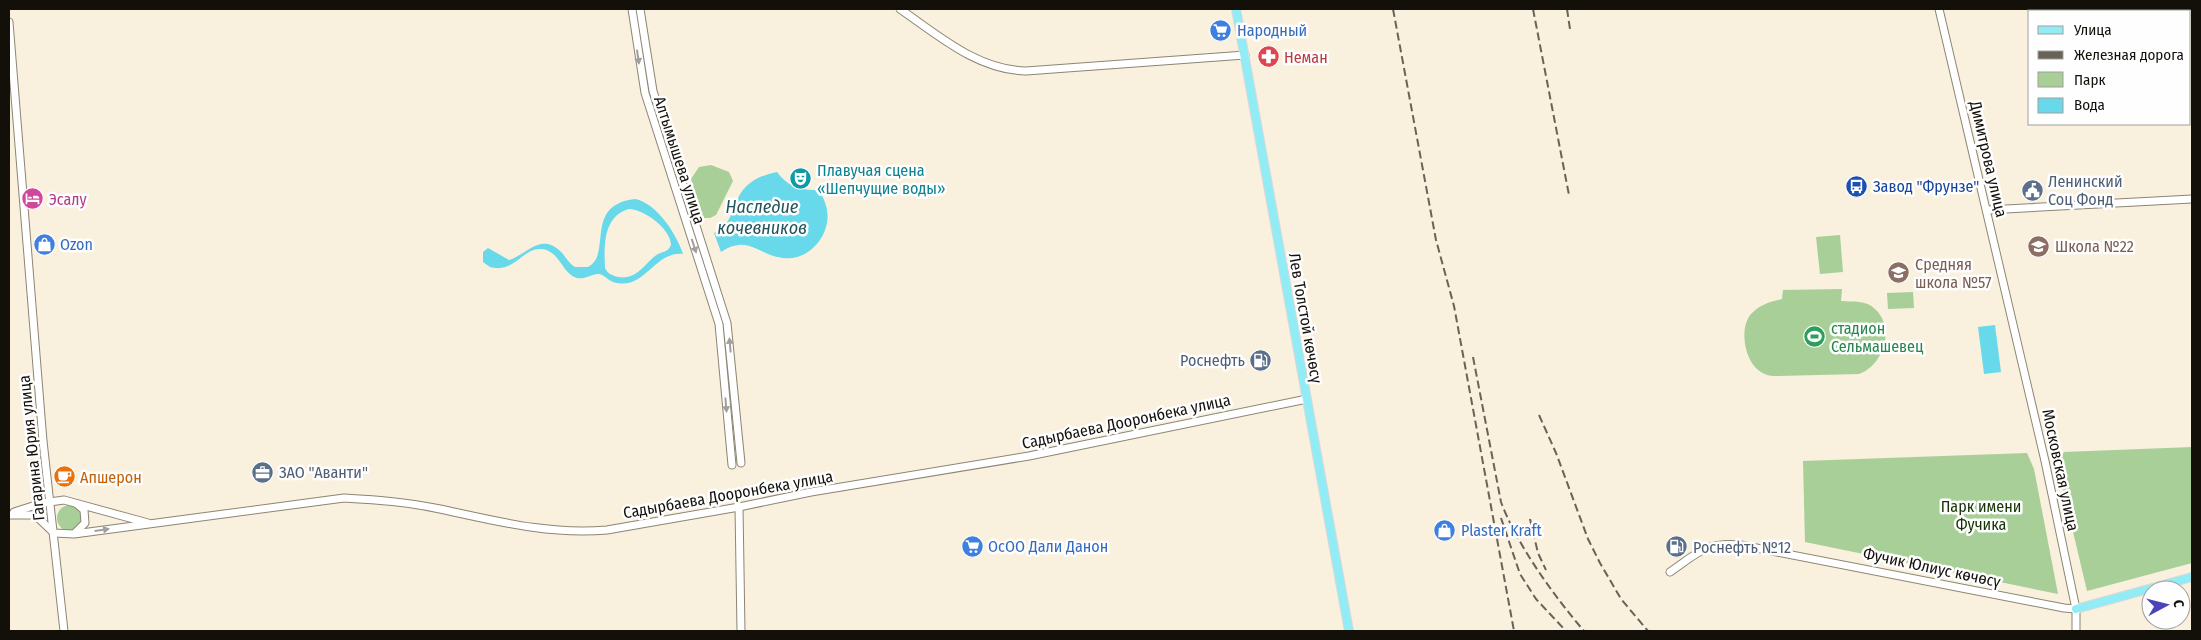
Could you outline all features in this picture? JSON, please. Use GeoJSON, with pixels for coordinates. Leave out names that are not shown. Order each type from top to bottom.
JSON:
{"type":"FeatureCollection","features":[{"type":"Feature","properties":{"kind":"main road","name":"Алтымышева улица"},"geometry":{"type":"LineString","coordinates":[[632,9],[645,93],[718,324],[732,465]]}},
{"type":"Feature","properties":{"kind":"main road","name":"Алтымышева улица"},"geometry":{"type":"LineString","coordinates":[[640,9],[653,91],[727,323],[741,463]]}},
{"type":"Feature","properties":{"kind":"main road"},"geometry":{"type":"LineString","coordinates":[[900,9],[956,47],[982,62],[1004,70],[1026,71],[1245,55]]}},
{"type":"Feature","properties":{"kind":"main road","name":"Лев Толстой көчөсү"},"geometry":{"type":"LineString","coordinates":[[1236,9],[1349,631]]}},
{"type":"Feature","properties":{"kind":"main road","name":"Димитрова улица"},"geometry":{"type":"LineString","coordinates":[[1940,9],[2012,315]]}},
{"type":"Feature","properties":{"kind":"main road","name":"Гагарина Юрия улица"},"geometry":{"type":"LineString","coordinates":[[9,22],[23,214],[64,631]]}},
{"type":"Feature","properties":{"kind":"main road"},"geometry":{"type":"LineString","coordinates":[[1987,210],[2192,199]]}},
{"type":"Feature","properties":{"kind":"main road","name":"Московская улица"},"geometry":{"type":"LineString","coordinates":[[2012,315],[2076,609],[2076,631]]}},
{"type":"Feature","properties":{"kind":"main road","name":"Садырбаева Дооронбека улица"},"geometry":{"type":"LineString","coordinates":[[9,515],[36,516],[54,533],[74,534],[344,498],[404,503],[543,530],[585,532],[1029,456],[1307,399]]}},
{"type":"Feature","properties":{"kind":"main road"},"geometry":{"type":"LineString","coordinates":[[72,501],[84,510],[85,517],[82,529],[74,534]]}},
{"type":"Feature","properties":{"kind":"main road","name":"Садырбаева Дооронбека улица"},"geometry":{"type":"LineString","coordinates":[[9,515],[42,503],[72,501],[151,524]]}},
{"type":"Feature","properties":{"kind":"main road"},"geometry":{"type":"LineString","coordinates":[[739,507],[741,631]]}},
{"type":"Feature","properties":{"kind":"main road","name":"Фучик Юлиус көчөсү"},"geometry":{"type":"LineString","coordinates":[[1670,572],[1704,547],[1724,544],[1741,545],[2076,609],[2192,577]]}},
{"type":"Feature","properties":{"kind":"green space"},"geometry":{"type":"Polygon","coordinates":[[[711,165],[729,172],[733,181],[716,215],[710,218],[703,218],[691,179],[699,167],[711,165]]]}},
{"type":"Feature","properties":{"kind":"green space"},"geometry":{"type":"Polygon","coordinates":[[[1840,235],[1843,272],[1820,274],[1816,237],[1840,235]]]}},
{"type":"Feature","properties":{"kind":"green space","name":"стадион Сельмашевец"},"geometry":{"type":"Polygon","coordinates":[[[1842,289],[1841,301],[1868,304],[1881,317],[1885,326],[1884,346],[1875,363],[1859,374],[1774,376],[1766,375],[1758,370],[1748,356],[1744,338],[1747,321],[1754,311],[1765,304],[1782,299],[1783,290],[1842,289]]]}},
{"type":"Feature","properties":{"kind":"green space"},"geometry":{"type":"Polygon","coordinates":[[[1913,292],[1914,308],[1888,309],[1887,293],[1913,292]]]}},
{"type":"Feature","properties":{"kind":"green space","name":"Парк имени Фучика"},"geometry":{"type":"Polygon","coordinates":[[[2192,447],[2192,563],[2087,591],[2057,464],[2064,452],[2192,447]]]}},
{"type":"Feature","properties":{"kind":"green space","name":"Парк имени Фучика"},"geometry":{"type":"Polygon","coordinates":[[[2027,453],[2034,469],[2058,594],[1805,542],[1803,461],[2027,453]]]}},
{"type":"Feature","properties":{"kind":"green space"},"geometry":{"type":"Polygon","coordinates":[[[70,505],[79,509],[83,518],[79,527],[70,531],[61,527],[57,518],[61,509],[70,505]]]}},
{"type":"Feature","properties":{"kind":"water","name":"Наследие кочевников"},"geometry":{"type":"Polygon","coordinates":[[[777,172],[785,181],[795,187],[806,190],[818,190],[821,194],[828,217],[824,234],[820,240],[804,254],[790,258],[774,256],[746,245],[731,247],[721,252],[714,233],[729,220],[741,193],[749,184],[760,177],[777,172]]]}},
{"type":"Feature","properties":{"kind":"water"},"geometry":{"type":"Polygon","coordinates":[[[635,199],[651,207],[671,229],[683,254],[673,255],[664,259],[641,277],[624,284],[613,282],[600,274],[583,278],[572,276],[553,254],[542,249],[535,249],[529,252],[506,267],[490,267],[483,262],[483,252],[488,248],[509,260],[539,244],[546,244],[552,245],[559,250],[575,267],[588,267],[595,261],[599,252],[604,220],[609,210],[619,203],[635,199]],[[629,209],[620,213],[614,218],[607,233],[605,268],[607,272],[618,277],[634,274],[657,254],[668,249],[671,245],[667,233],[656,221],[635,210],[629,209]]]}},
{"type":"Feature","properties":{"kind":"water"},"geometry":{"type":"Polygon","coordinates":[[[1995,325],[2001,372],[1984,374],[1978,327],[1995,325]]]}},
{"type":"Feature","properties":{"kind":"railway"},"geometry":{"type":"LineString","coordinates":[[1393,9],[1436,240],[1454,306],[1514,631]]}},
{"type":"Feature","properties":{"kind":"railway"},"geometry":{"type":"LineString","coordinates":[[1533,9],[1569,195]]}},
{"type":"Feature","properties":{"kind":"railway"},"geometry":{"type":"LineString","coordinates":[[1567,9],[1570,29]]}},
{"type":"Feature","properties":{"kind":"railway"},"geometry":{"type":"LineString","coordinates":[[1473,357],[1501,502],[1516,535],[1537,570],[1584,631]]}},
{"type":"Feature","properties":{"kind":"railway"},"geometry":{"type":"LineString","coordinates":[[1539,415],[1556,453],[1588,539],[1600,563],[1621,599],[1648,631]]}},
{"type":"Feature","properties":{"kind":"railway"},"geometry":{"type":"LineString","coordinates":[[1501,518],[1520,574],[1536,599],[1566,631]]}},
{"type":"Feature","properties":{"kind":"railway"},"geometry":{"type":"LineString","coordinates":[[1530,519],[1538,553],[1546,570]]}},
{"type":"Feature","properties":{"kind":"place","name":"Народный"},"geometry":{"type":"Point","coordinates":[1221,30]}},
{"type":"Feature","properties":{"kind":"place","name":"Неман"},"geometry":{"type":"Point","coordinates":[1268,57]}},
{"type":"Feature","properties":{"kind":"place","name":"Плавучая сцена «Шепчущие воды»"},"geometry":{"type":"Point","coordinates":[801,179]}},
{"type":"Feature","properties":{"kind":"place","name":"Завод \"Фрунзе\""},"geometry":{"type":"Point","coordinates":[1857,186]}},
{"type":"Feature","properties":{"kind":"place","name":"Ленинский Соц Фонд"},"geometry":{"type":"Point","coordinates":[2032,190]}},
{"type":"Feature","properties":{"kind":"place","name":"Эсалу"},"geometry":{"type":"Point","coordinates":[33,199]}},
{"type":"Feature","properties":{"kind":"place","name":"Ozon"},"geometry":{"type":"Point","coordinates":[44,244]}},
{"type":"Feature","properties":{"kind":"place","name":"Школа №22"},"geometry":{"type":"Point","coordinates":[2039,246]}},
{"type":"Feature","properties":{"kind":"place","name":"Средняя школа №57"},"geometry":{"type":"Point","coordinates":[1899,273]}},
{"type":"Feature","properties":{"kind":"place","name":"стадион Сельмашевец"},"geometry":{"type":"Point","coordinates":[1815,337]}},
{"type":"Feature","properties":{"kind":"place","name":"Роснефть"},"geometry":{"type":"Point","coordinates":[1261,360]}},
{"type":"Feature","properties":{"kind":"place","name":"ЗАО \"Аванти\""},"geometry":{"type":"Point","coordinates":[263,472]}},
{"type":"Feature","properties":{"kind":"place","name":"Апшерон"},"geometry":{"type":"Point","coordinates":[64,477]}},
{"type":"Feature","properties":{"kind":"place","name":"Plaster Kraft"},"geometry":{"type":"Point","coordinates":[1445,530]}},
{"type":"Feature","properties":{"kind":"place","name":"ОсОО Дали Данон"},"geometry":{"type":"Point","coordinates":[972,546]}},
{"type":"Feature","properties":{"kind":"place","name":"Роснефть №12"},"geometry":{"type":"Point","coordinates":[1677,547]}}]}
